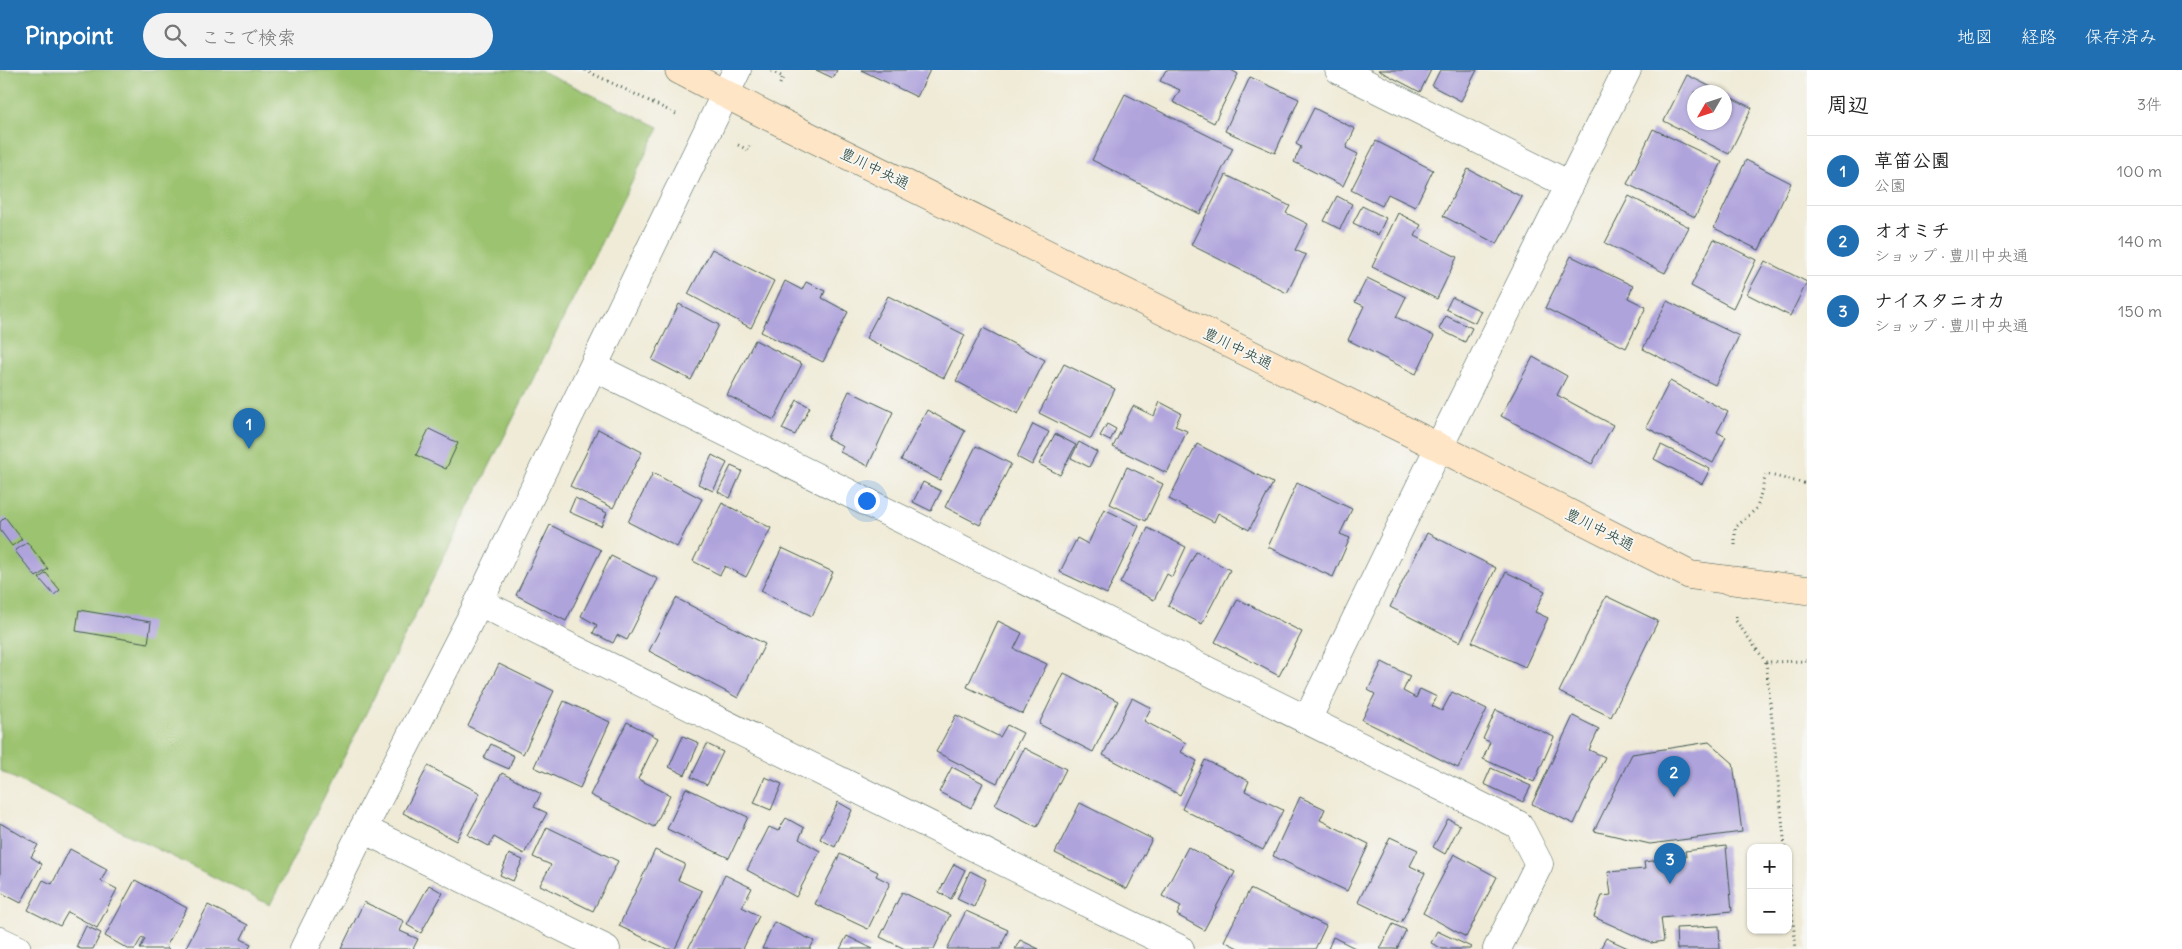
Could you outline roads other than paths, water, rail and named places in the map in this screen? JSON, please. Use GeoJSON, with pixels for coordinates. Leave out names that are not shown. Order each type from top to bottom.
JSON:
{"type":"FeatureCollection","features":[{"type":"Feature","properties":{"kind":"street","name":"豊川中央通"},"geometry":{"type":"LineString","coordinates":[[679,70],[1439,447],[1690,575],[1806,590]]}},
{"type":"Feature","properties":{"kind":"street"},"geometry":{"type":"LineString","coordinates":[[304,949],[363,828],[479,602],[737,70]]}},
{"type":"Feature","properties":{"kind":"street"},"geometry":{"type":"LineString","coordinates":[[1340,70],[1570,185]]}},
{"type":"Feature","properties":{"kind":"street"},"geometry":{"type":"LineString","coordinates":[[1306,720],[1439,447],[1627,70]]}},
{"type":"Feature","properties":{"kind":"street"},"geometry":{"type":"LineString","coordinates":[[594,367],[1519,825],[1539,864],[1497,949]]}},
{"type":"Feature","properties":{"kind":"street"},"geometry":{"type":"LineString","coordinates":[[1807,583],[1807,597]]}},
{"type":"Feature","properties":{"kind":"street"},"geometry":{"type":"LineString","coordinates":[[479,602],[1180,949]]}},
{"type":"Feature","properties":{"kind":"street"},"geometry":{"type":"LineString","coordinates":[[363,828],[606,949]]}},
{"type":"Feature","properties":{"kind":"street"},"geometry":{"type":"LineString","coordinates":[[0,940],[17,949]]}},
{"type":"Feature","properties":{"kind":"place","name":"草笛公園"},"geometry":{"type":"Point","coordinates":[249,449]}},
{"type":"Feature","properties":{"kind":"place","name":"オオミチ"},"geometry":{"type":"Point","coordinates":[1674,797]}},
{"type":"Feature","properties":{"kind":"place","name":"ナイスタニオカ"},"geometry":{"type":"Point","coordinates":[1670,884]}}]}
